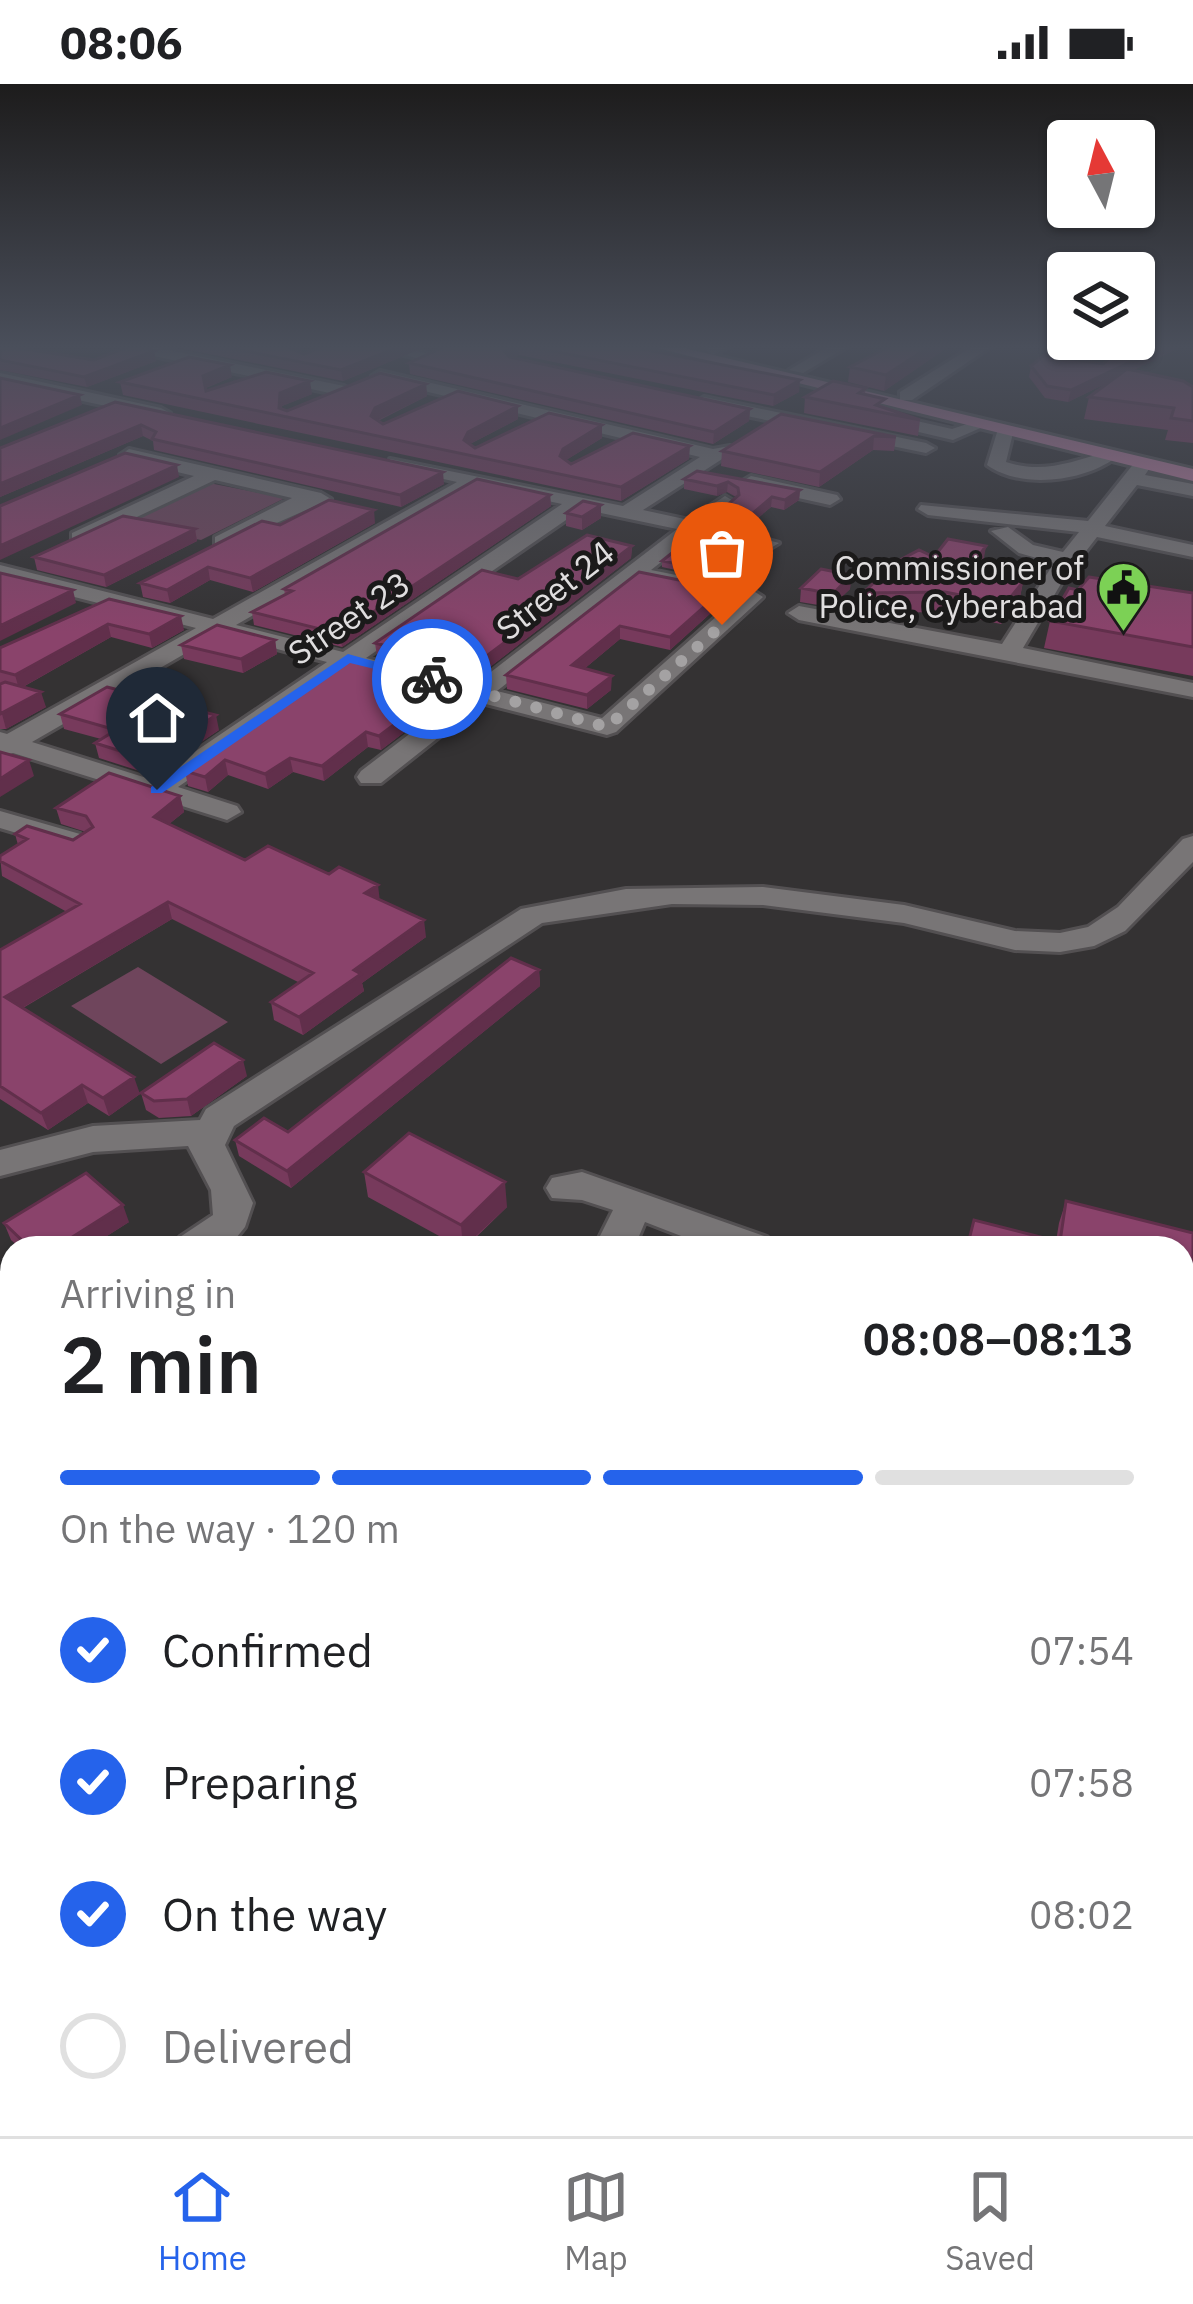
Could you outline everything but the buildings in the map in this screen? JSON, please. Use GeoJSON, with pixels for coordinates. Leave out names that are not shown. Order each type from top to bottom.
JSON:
{"type":"FeatureCollection","features":[{"type":"Feature","properties":{"kind":"main road"},"geometry":{"type":"LineString","coordinates":[[1036,441],[1106,458],[1136,472],[1193,476]]}},
{"type":"Feature","properties":{"kind":"main road"},"geometry":{"type":"LineString","coordinates":[[1101,441],[1193,462]]}},
{"type":"Feature","properties":{"kind":"street"},"geometry":{"type":"LineString","coordinates":[[155,441],[116,458],[213,474],[405,519]]}},
{"type":"Feature","properties":{"kind":"street"},"geometry":{"type":"LineString","coordinates":[[610,446],[619,441]]}},
{"type":"Feature","properties":{"kind":"street"},"geometry":{"type":"LineString","coordinates":[[645,441],[716,465]]}},
{"type":"Feature","properties":{"kind":"street"},"geometry":{"type":"LineString","coordinates":[[626,512],[693,470],[716,465],[747,441]]}},
{"type":"Feature","properties":{"kind":"street"},"geometry":{"type":"LineString","coordinates":[[891,441],[926,448]]}},
{"type":"Feature","properties":{"kind":"street"},"geometry":{"type":"LineString","coordinates":[[1002,441],[995,463],[1021,472],[1053,476],[1106,458]]}},
{"type":"Feature","properties":{"kind":"street"},"geometry":{"type":"LineString","coordinates":[[383,460],[769,543]]}},
{"type":"Feature","properties":{"kind":"street"},"geometry":{"type":"LineString","coordinates":[[1009,652],[1136,472],[1193,490]]}},
{"type":"Feature","properties":{"kind":"street"},"geometry":{"type":"LineString","coordinates":[[67,543],[213,474]]}},
{"type":"Feature","properties":{"kind":"street"},"geometry":{"type":"LineString","coordinates":[[739,479],[830,499]]}},
{"type":"Feature","properties":{"kind":"street"},"geometry":{"type":"LineString","coordinates":[[4,744],[474,480]]}},
{"type":"Feature","properties":{"kind":"street"},"geometry":{"type":"LineString","coordinates":[[210,548],[310,497]]}},
{"type":"Feature","properties":{"kind":"street","name":"Street 23"},"geometry":{"type":"LineString","coordinates":[[157,790],[579,502]]}},
{"type":"Feature","properties":{"kind":"street","name":"Street 24"},"geometry":{"type":"LineString","coordinates":[[371,776],[725,502]]}},
{"type":"Feature","properties":{"kind":"street"},"geometry":{"type":"LineString","coordinates":[[928,509],[1095,529],[1193,550]]}},
{"type":"Feature","properties":{"kind":"street"},"geometry":{"type":"LineString","coordinates":[[1001,531],[1064,575]]}},
{"type":"Feature","properties":{"kind":"street"},"geometry":{"type":"LineString","coordinates":[[1,573],[46,553]]}},
{"type":"Feature","properties":{"kind":"street"},"geometry":{"type":"LineString","coordinates":[[1,573],[607,727],[752,597],[631,572]]}},
{"type":"Feature","properties":{"kind":"street"},"geometry":{"type":"LineString","coordinates":[[74,617],[150,578]]}},
{"type":"Feature","properties":{"kind":"street"},"geometry":{"type":"LineString","coordinates":[[799,613],[1193,690]]}},
{"type":"Feature","properties":{"kind":"street"},"geometry":{"type":"LineString","coordinates":[[4,744],[227,812]]}},
{"type":"Feature","properties":{"kind":"street"},"geometry":{"type":"LineString","coordinates":[[0,819],[80,843]]}},
{"type":"Feature","properties":{"kind":"street"},"geometry":{"type":"LineString","coordinates":[[211,1236],[227,1225],[236,1198],[206,1145],[209,1132],[230,1110],[532,916],[588,902],[670,892],[750,892],[924,917],[1024,944],[1051,944],[1088,939],[1126,915],[1193,844]]}},
{"type":"Feature","properties":{"kind":"street"},"geometry":{"type":"LineString","coordinates":[[0,1162],[93,1139],[209,1132]]}},
{"type":"Feature","properties":{"kind":"street"},"geometry":{"type":"LineString","coordinates":[[566,1188],[582,1186],[721,1236]]}},
{"type":"Feature","properties":{"kind":"street"},"geometry":{"type":"LineString","coordinates":[[620,1236],[635,1204]]}},
{"type":"Feature","properties":{"kind":"shaded area"},"geometry":{"type":"Polygon","coordinates":[[[209,483],[285,498],[201,540],[117,524],[209,483]]]}},
{"type":"Feature","properties":{"kind":"shaded area"},"geometry":{"type":"Polygon","coordinates":[[[138,967],[228,1022],[161,1064],[71,1006],[138,967]]]}},
{"type":"Feature","properties":{"kind":"way so far"},"geometry":{"type":"LineString","coordinates":[[432,679],[607,727],[722,625]]}},
{"type":"Feature","properties":{"kind":"place","name":"Commissioner of Police, Cyberabad"},"geometry":{"type":"Point","coordinates":[1123,633]}},
{"type":"Feature","properties":{"kind":"route"},"geometry":{"type":"LineString","coordinates":[[157,790],[348,658],[432,679]]}}]}
